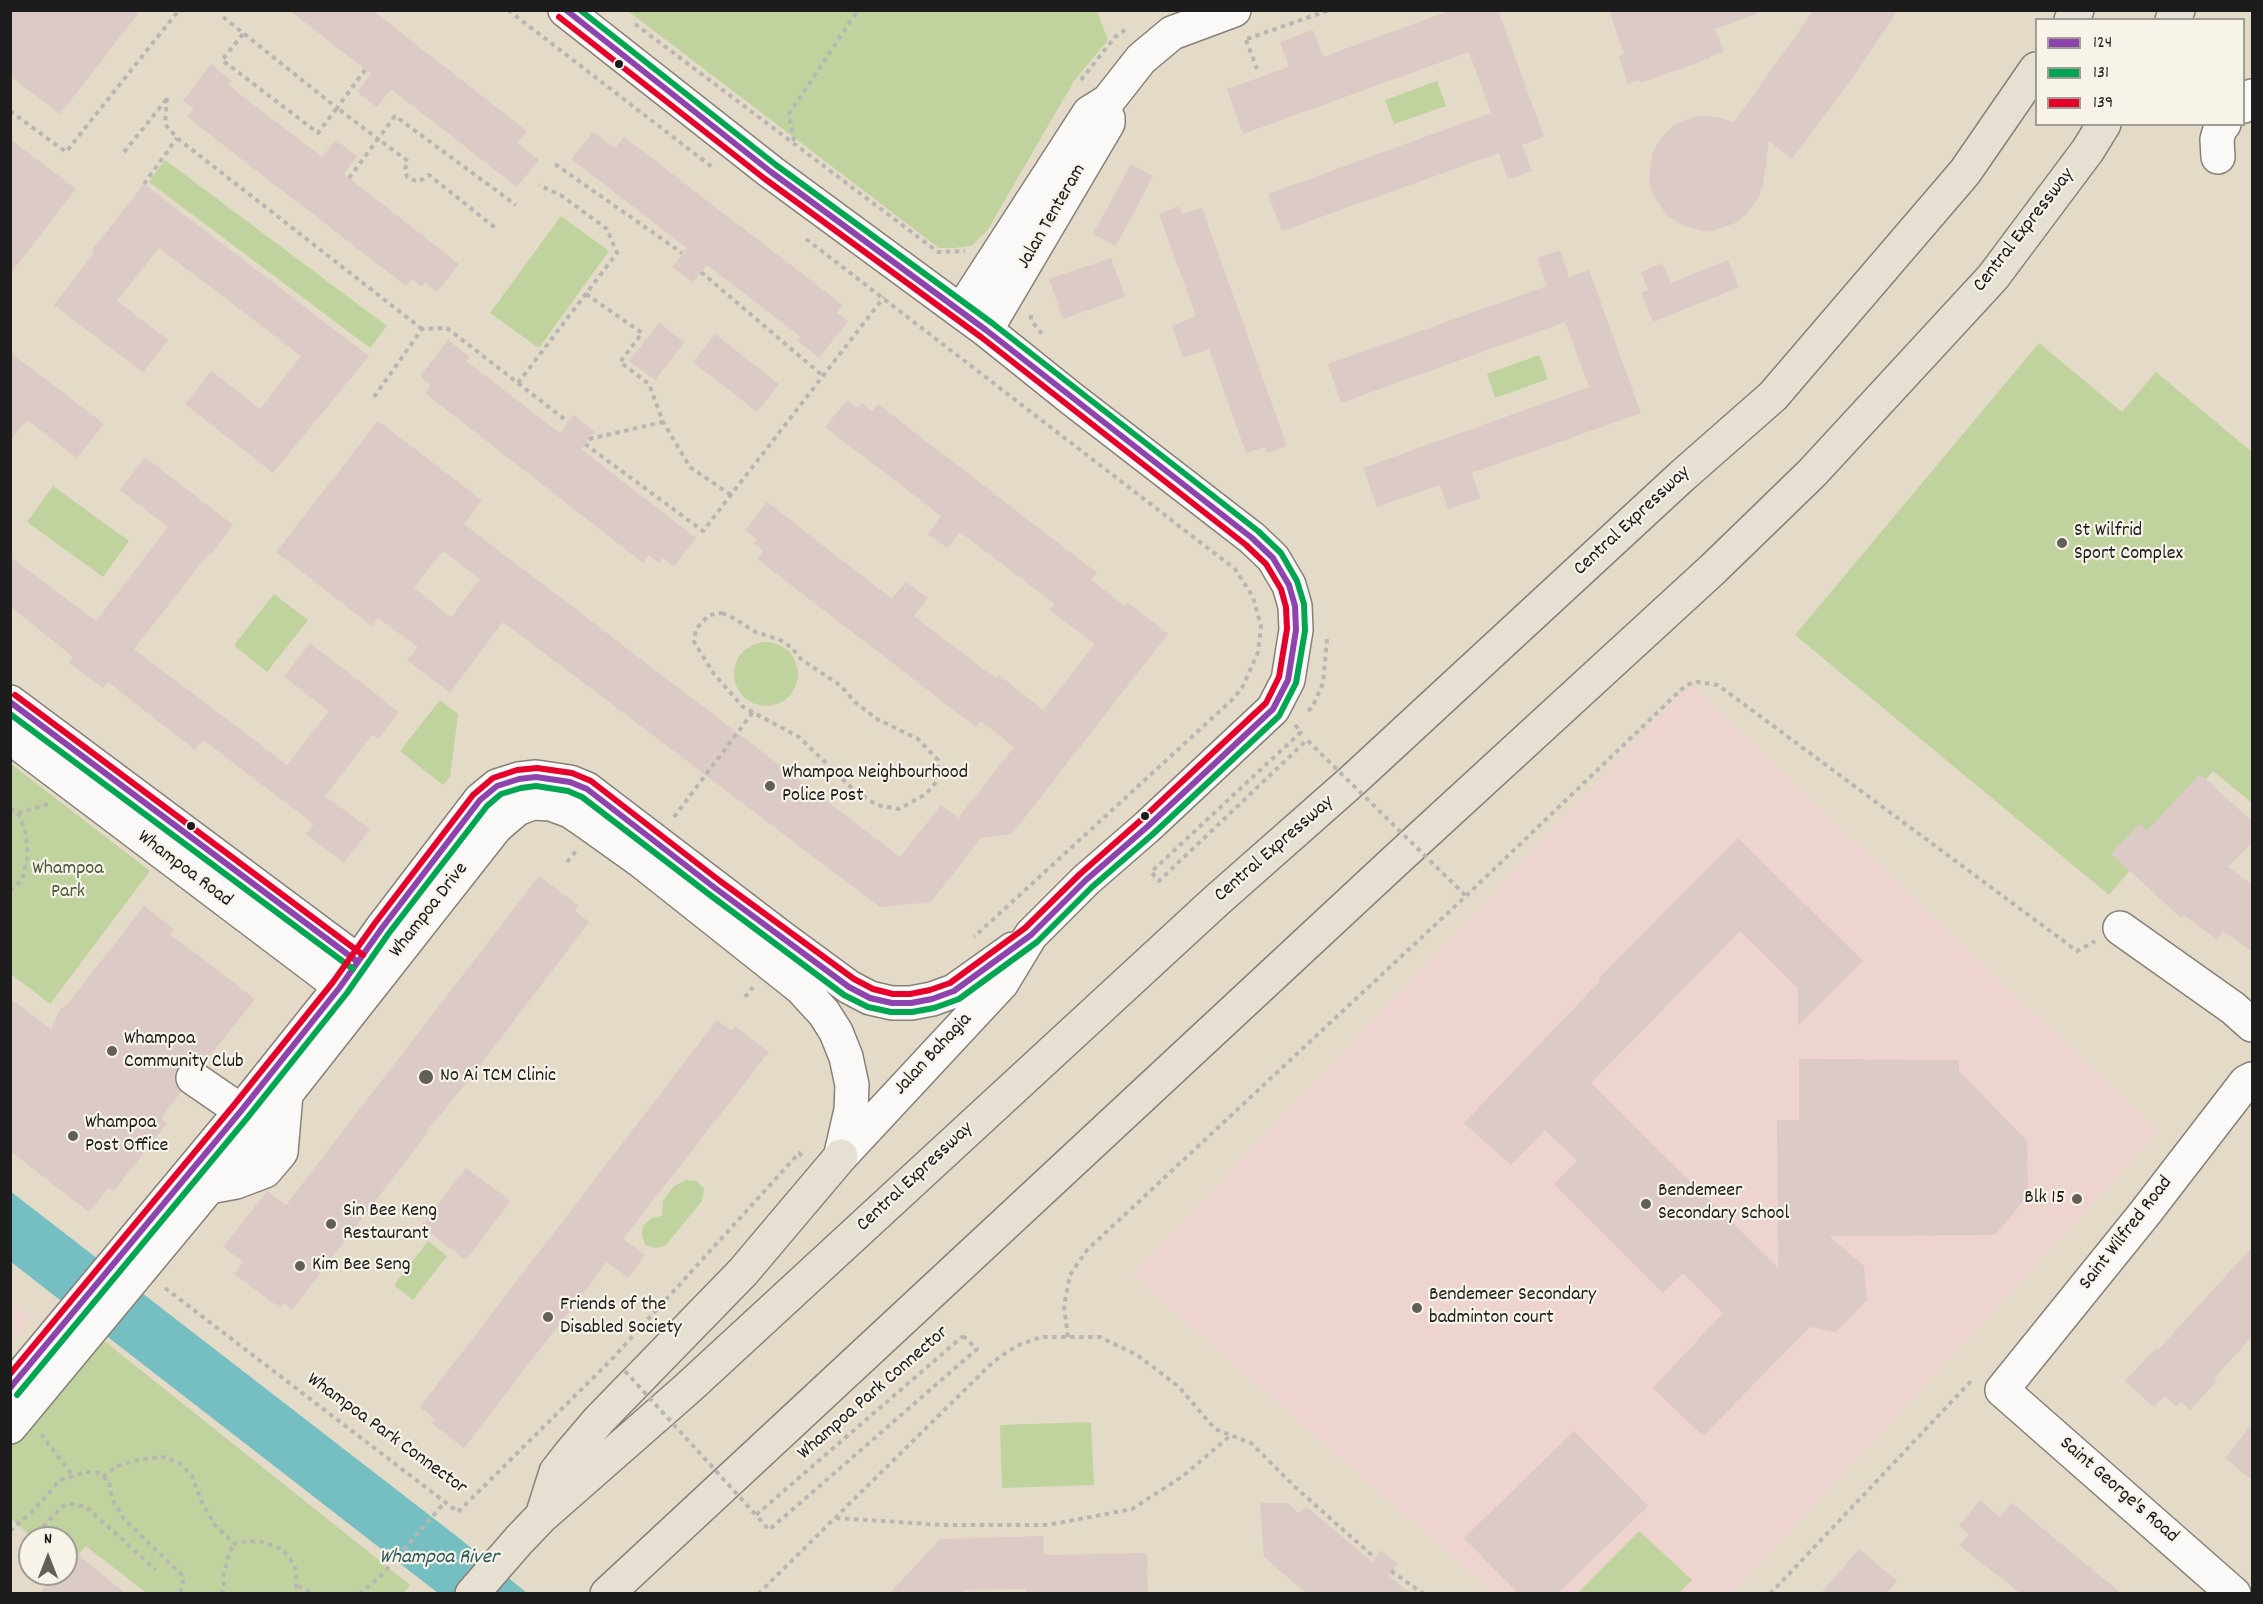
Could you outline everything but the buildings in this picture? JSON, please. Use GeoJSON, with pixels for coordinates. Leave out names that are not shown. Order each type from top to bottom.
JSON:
{"type":"FeatureCollection","features":[{"type":"Feature","properties":{"kind":"highway","name":"Central Expressway"},"geometry":{"type":"LineString","coordinates":[[472,1593],[530,1528],[688,1388],[1216,901],[1352,781],[1682,476],[1773,396],[1965,172],[2035,72]]}},
{"type":"Feature","properties":{"kind":"highway","name":"Central Expressway"},"geometry":{"type":"LineString","coordinates":[[607,1593],[1696,585],[1812,473],[1993,277],[2088,150],[2103,126]]}},
{"type":"Feature","properties":{"kind":"highway"},"geometry":{"type":"LineString","coordinates":[[530,1528],[556,1473],[570,1454],[599,1420],[743,1272],[840,1156]]}},
{"type":"Feature","properties":{"kind":"street","name":"Jalan Bahagia"},"geometry":{"type":"LineString","coordinates":[[565,10],[771,172],[961,310],[1252,538],[1273,558],[1289,585],[1295,606],[1296,630],[1288,680],[1273,709],[1147,827],[1086,880],[1031,936],[1002,983],[840,1156]]}},
{"type":"Feature","properties":{"kind":"street","name":"Jalan Tenteram"},"geometry":{"type":"LineString","coordinates":[[961,310],[1089,113],[1108,101],[1141,59],[1172,33],[1240,25]]}},
{"type":"Feature","properties":{"kind":"street","name":"Jalan Tenteram"},"geometry":{"type":"LineString","coordinates":[[986,330],[1108,123],[1108,101]]}},
{"type":"Feature","properties":{"kind":"street"},"geometry":{"type":"LineString","coordinates":[[2218,157],[2217,139],[2221,126]]}},
{"type":"Feature","properties":{"kind":"street","name":"Whampoa Road"},"geometry":{"type":"LineString","coordinates":[[10,702],[359,982]]}},
{"type":"Feature","properties":{"kind":"street","name":"Whampoa Road"},"geometry":{"type":"LineString","coordinates":[[10,737],[359,982]]}},
{"type":"Feature","properties":{"kind":"street","name":"Whampoa Drive"},"geometry":{"type":"LineString","coordinates":[[144,1245],[209,1187],[286,1094],[480,800],[497,786],[519,779],[536,777],[570,782],[587,789],[781,937],[849,987],[870,998],[892,1003],[911,1003],[954,991],[1031,936]]}},
{"type":"Feature","properties":{"kind":"street","name":"Whampoa Drive"},"geometry":{"type":"LineString","coordinates":[[10,1389],[74,1332],[144,1245],[241,1111],[496,827],[517,809],[533,803],[551,804],[570,811],[641,861],[801,988],[824,1012],[836,1032],[846,1057],[852,1085],[851,1110],[840,1156]]}},
{"type":"Feature","properties":{"kind":"street"},"geometry":{"type":"LineString","coordinates":[[2120,928],[2233,1008],[2253,1025]]}},
{"type":"Feature","properties":{"kind":"street"},"geometry":{"type":"LineString","coordinates":[[193,1078],[241,1111]]}},
{"type":"Feature","properties":{"kind":"street","name":"Saint Wilfred Road"},"geometry":{"type":"LineString","coordinates":[[2002,1390],[2145,1213],[2246,1082],[2253,1079]]}},
{"type":"Feature","properties":{"kind":"street","name":"Whampoa Drive"},"geometry":{"type":"LineString","coordinates":[[25,1429],[74,1332]]}},
{"type":"Feature","properties":{"kind":"street","name":"Saint George's Road"},"geometry":{"type":"LineString","coordinates":[[2002,1390],[2234,1593]]}},
{"type":"Feature","properties":{"kind":"path"},"geometry":{"type":"LineString","coordinates":[[10,111],[66,152],[179,10]]}},
{"type":"Feature","properties":{"kind":"path"},"geometry":{"type":"LineString","coordinates":[[508,10],[714,169]]}},
{"type":"Feature","properties":{"kind":"path"},"geometry":{"type":"LineString","coordinates":[[794,142],[789,114],[858,10]]}},
{"type":"Feature","properties":{"kind":"path"},"geometry":{"type":"LineString","coordinates":[[1240,25],[1329,10]]}},
{"type":"Feature","properties":{"kind":"path"},"geometry":{"type":"LineString","coordinates":[[223,17],[408,161],[405,169],[407,177],[418,182],[429,175],[498,230]]}},
{"type":"Feature","properties":{"kind":"path"},"geometry":{"type":"LineString","coordinates":[[627,18],[938,252],[975,251]]}},
{"type":"Feature","properties":{"kind":"path"},"geometry":{"type":"LineString","coordinates":[[1080,83],[1115,37],[1133,24]]}},
{"type":"Feature","properties":{"kind":"path"},"geometry":{"type":"LineString","coordinates":[[1236,43],[1240,25]]}},
{"type":"Feature","properties":{"kind":"path"},"geometry":{"type":"LineString","coordinates":[[1240,25],[1257,69]]}},
{"type":"Feature","properties":{"kind":"path"},"geometry":{"type":"LineString","coordinates":[[243,34],[222,60],[318,133],[365,70]]}},
{"type":"Feature","properties":{"kind":"path"},"geometry":{"type":"LineString","coordinates":[[124,152],[167,98],[165,124],[177,138],[422,329],[447,328],[568,422]]}},
{"type":"Feature","properties":{"kind":"path"},"geometry":{"type":"LineString","coordinates":[[349,178],[395,116],[516,205]]}},
{"type":"Feature","properties":{"kind":"path"},"geometry":{"type":"LineString","coordinates":[[144,184],[177,138]]}},
{"type":"Feature","properties":{"kind":"path"},"geometry":{"type":"LineString","coordinates":[[555,164],[682,254]]}},
{"type":"Feature","properties":{"kind":"path"},"geometry":{"type":"LineString","coordinates":[[518,383],[616,254],[606,229],[562,196],[539,184]]}},
{"type":"Feature","properties":{"kind":"path"},"geometry":{"type":"LineString","coordinates":[[799,233],[1236,569],[1253,597],[1261,626],[1258,652],[1243,686],[1234,698],[967,943]]}},
{"type":"Feature","properties":{"kind":"path"},"geometry":{"type":"LineString","coordinates":[[701,273],[823,376]]}},
{"type":"Feature","properties":{"kind":"path"},"geometry":{"type":"LineString","coordinates":[[586,294],[642,333],[620,362],[649,384],[663,422],[690,467],[731,495]]}},
{"type":"Feature","properties":{"kind":"path"},"geometry":{"type":"LineString","coordinates":[[585,444],[703,531],[884,297]]}},
{"type":"Feature","properties":{"kind":"path"},"geometry":{"type":"LineString","coordinates":[[1030,309],[1031,320],[1045,337]]}},
{"type":"Feature","properties":{"kind":"path"},"geometry":{"type":"LineString","coordinates":[[374,397],[422,329]]}},
{"type":"Feature","properties":{"kind":"path"},"geometry":{"type":"LineString","coordinates":[[589,439],[663,422]]}},
{"type":"Feature","properties":{"kind":"path"},"geometry":{"type":"LineString","coordinates":[[722,613],[753,631],[780,640],[791,647],[801,659],[840,686],[855,702],[877,719],[918,739],[938,760],[938,780],[926,794],[899,809],[877,805],[855,791],[799,736],[753,712],[743,707],[714,674],[694,642],[696,629],[709,615],[722,613]]}},
{"type":"Feature","properties":{"kind":"path"},"geometry":{"type":"LineString","coordinates":[[1327,637],[1323,683],[1313,706],[1295,725],[1301,732],[1151,872],[1159,881],[1307,740],[1466,896]]}},
{"type":"Feature","properties":{"kind":"path"},"geometry":{"type":"LineString","coordinates":[[1068,1336],[1064,1306],[1070,1275],[1087,1250],[1466,896],[1686,685],[1707,682],[1718,685],[2078,951],[2120,928]]}},
{"type":"Feature","properties":{"kind":"path"},"geometry":{"type":"LineString","coordinates":[[670,823],[753,712]]}},
{"type":"Feature","properties":{"kind":"path"},"geometry":{"type":"LineString","coordinates":[[18,813],[57,802]]}},
{"type":"Feature","properties":{"kind":"path"},"geometry":{"type":"LineString","coordinates":[[10,809],[18,813],[25,830],[28,855],[22,880],[10,890]]}},
{"type":"Feature","properties":{"kind":"path"},"geometry":{"type":"LineString","coordinates":[[567,862],[580,846]]}},
{"type":"Feature","properties":{"kind":"path","name":"Whampoa Park Connector"},"geometry":{"type":"LineString","coordinates":[[162,1285],[458,1512],[612,1359]]}},
{"type":"Feature","properties":{"kind":"path","name":"Whampoa Park Connector"},"geometry":{"type":"LineString","coordinates":[[963,1336],[977,1349],[769,1530],[756,1515],[963,1336]]}},
{"type":"Feature","properties":{"kind":"path"},"geometry":{"type":"LineString","coordinates":[[758,1593],[994,1361],[1016,1346],[1041,1337],[1100,1337],[1137,1355],[1179,1386],[1215,1429],[1251,1443],[1295,1487],[1375,1558]]}},
{"type":"Feature","properties":{"kind":"path"},"geometry":{"type":"LineString","coordinates":[[625,1371],[756,1515]]}},
{"type":"Feature","properties":{"kind":"path"},"geometry":{"type":"LineString","coordinates":[[25,1429],[73,1476]]}},
{"type":"Feature","properties":{"kind":"path"},"geometry":{"type":"LineString","coordinates":[[836,1518],[943,1525],[1048,1525],[1131,1509],[1184,1476],[1231,1435]]}},
{"type":"Feature","properties":{"kind":"path"},"geometry":{"type":"LineString","coordinates":[[104,1477],[117,1466],[141,1459],[163,1457],[179,1463],[192,1476],[201,1501],[215,1525],[235,1544]]}},
{"type":"Feature","properties":{"kind":"path"},"geometry":{"type":"LineString","coordinates":[[10,1531],[36,1508],[60,1480],[86,1472],[98,1473],[109,1481],[112,1499],[123,1519],[184,1577],[180,1593]]}},
{"type":"Feature","properties":{"kind":"path"},"geometry":{"type":"LineString","coordinates":[[359,1593],[363,1593],[380,1577],[445,1502]]}},
{"type":"Feature","properties":{"kind":"path"},"geometry":{"type":"LineString","coordinates":[[44,1526],[63,1506],[71,1504],[86,1507],[156,1570]]}},
{"type":"Feature","properties":{"kind":"path"},"geometry":{"type":"LineString","coordinates":[[221,1593],[224,1588],[223,1577],[230,1551],[235,1544],[249,1541],[262,1542],[282,1549],[294,1564],[297,1593]]}},
{"type":"Feature","properties":{"kind":"path"},"geometry":{"type":"LineString","coordinates":[[1391,1571],[1424,1593]]}},
{"type":"Feature","properties":{"kind":"path"},"geometry":{"type":"LineString","coordinates":[[298,1586],[315,1593]]}},
{"type":"Feature","properties":{"kind":"shaded area","name":"Bendemeer Secondary School"},"geometry":{"type":"Polygon","coordinates":[[[1690,684],[2159,1132],[1733,1593],[1494,1593],[1132,1275],[1690,684]]]}},
{"type":"Feature","properties":{"kind":"shaded area"},"geometry":{"type":"Polygon","coordinates":[[[11,1302],[31,1318],[11,1344],[11,1302]]]}},
{"type":"Feature","properties":{"kind":"green space"},"geometry":{"type":"Polygon","coordinates":[[[628,11],[1097,11],[1108,40],[1074,81],[987,231],[971,246],[939,248],[628,11]]]}},
{"type":"Feature","properties":{"kind":"green space"},"geometry":{"type":"Polygon","coordinates":[[[1437,81],[1446,106],[1394,124],[1385,100],[1437,81]]]}},
{"type":"Feature","properties":{"kind":"green space"},"geometry":{"type":"Polygon","coordinates":[[[165,160],[387,326],[370,348],[149,182],[165,160]]]}},
{"type":"Feature","properties":{"kind":"green space"},"geometry":{"type":"Polygon","coordinates":[[[561,216],[609,251],[539,348],[490,313],[561,216]]]}},
{"type":"Feature","properties":{"kind":"green space","name":"St Wilfrid Sport Complex"},"geometry":{"type":"Polygon","coordinates":[[[2039,343],[2122,412],[2156,372],[2252,452],[2252,803],[2213,771],[2109,895],[1795,635],[2039,343]]]}},
{"type":"Feature","properties":{"kind":"green space"},"geometry":{"type":"Polygon","coordinates":[[[1539,355],[1548,379],[1495,398],[1487,374],[1539,355]]]}},
{"type":"Feature","properties":{"kind":"green space"},"geometry":{"type":"Polygon","coordinates":[[[53,486],[129,541],[103,577],[27,522],[53,486]]]}},
{"type":"Feature","properties":{"kind":"green space"},"geometry":{"type":"Polygon","coordinates":[[[274,594],[308,620],[267,672],[234,645],[274,594]]]}},
{"type":"Feature","properties":{"kind":"green space"},"geometry":{"type":"Polygon","coordinates":[[[766,642],[784,648],[792,656],[798,674],[792,692],[784,700],[766,706],[748,700],[740,692],[734,674],[740,656],[748,648],[766,642]]]}},
{"type":"Feature","properties":{"kind":"green space"},"geometry":{"type":"Polygon","coordinates":[[[440,700],[458,714],[450,777],[443,785],[400,751],[440,700]]]}},
{"type":"Feature","properties":{"kind":"green space","name":"Whampoa Park"},"geometry":{"type":"Polygon","coordinates":[[[11,764],[150,871],[50,1004],[11,974],[11,764]]]}},
{"type":"Feature","properties":{"kind":"green space"},"geometry":{"type":"Polygon","coordinates":[[[686,1180],[697,1181],[704,1189],[702,1201],[665,1246],[656,1248],[645,1245],[642,1235],[643,1226],[651,1218],[662,1216],[663,1201],[674,1186],[686,1180]]]}},
{"type":"Feature","properties":{"kind":"green space"},"geometry":{"type":"Polygon","coordinates":[[[428,1241],[447,1256],[413,1300],[394,1285],[428,1241]]]}},
{"type":"Feature","properties":{"kind":"green space"},"geometry":{"type":"Polygon","coordinates":[[[93,1332],[410,1585],[403,1594],[146,1593],[86,1546],[78,1554],[78,1526],[19,1526],[11,1519],[10,1437],[93,1332]]]}},
{"type":"Feature","properties":{"kind":"green space"},"geometry":{"type":"Polygon","coordinates":[[[1091,1422],[1094,1485],[1002,1488],[1000,1425],[1091,1422]]]}},
{"type":"Feature","properties":{"kind":"green space"},"geometry":{"type":"Polygon","coordinates":[[[1639,1531],[1692,1580],[1679,1593],[1578,1593],[1639,1531]]]}},
{"type":"Feature","properties":{"kind":"water","name":"Whampoa River"},"geometry":{"type":"Polygon","coordinates":[[[10,1191],[527,1593],[438,1593],[11,1262],[10,1191]]]}},
{"type":"Feature","properties":{"kind":"transit line","name":"124"},"geometry":{"type":"LineString","coordinates":[[10,1388],[241,1111],[340,987],[480,800],[497,786],[519,779],[536,777],[570,782],[587,789],[715,888],[849,987],[870,998],[892,1003],[911,1003],[954,991],[1031,935],[1086,880],[1147,827],[1273,709],[1288,680],[1296,630],[1295,606],[1289,585],[1273,558],[1252,538],[986,330],[771,172],[566,10]]}},
{"type":"Feature","properties":{"kind":"transit line","name":"131"},"geometry":{"type":"LineString","coordinates":[[17,1395],[248,1117],[347,993],[389,933],[487,806],[501,794],[536,786],[568,791],[582,797],[844,995],[868,1007],[891,1012],[912,1012],[934,1008],[959,999],[1037,942],[1092,887],[1153,834],[1279,716],[1296,683],[1305,631],[1304,604],[1297,581],[1281,553],[1258,531],[992,323],[776,165],[580,10]]}},
{"type":"Feature","properties":{"kind":"transit line","name":"139"},"geometry":{"type":"LineString","coordinates":[[10,1374],[234,1105],[333,982],[473,795],[493,778],[517,770],[537,768],[572,773],[591,781],[720,881],[854,979],[873,989],[893,994],[910,994],[950,983],[1025,928],[1080,874],[1266,703],[1279,677],[1287,629],[1286,607],[1281,589],[1266,564],[1246,545],[981,337],[765,179],[559,17]]}},
{"type":"Feature","properties":{"kind":"transit line","name":"139"},"geometry":{"type":"LineString","coordinates":[[15,695],[363,955]]}},
{"type":"Feature","properties":{"kind":"transit line","name":"124"},"geometry":{"type":"LineString","coordinates":[[10,702],[358,962]]}},
{"type":"Feature","properties":{"kind":"transit line","name":"131"},"geometry":{"type":"LineString","coordinates":[[10,714],[353,969]]}},
{"type":"Feature","properties":{"kind":"place","name":"St Wilfrid Sport Complex"},"geometry":{"type":"Point","coordinates":[2062,543]}},
{"type":"Feature","properties":{"kind":"place","name":"Whampoa Neighbourhood Police Post"},"geometry":{"type":"Point","coordinates":[770,786]}},
{"type":"Feature","properties":{"kind":"place","name":"Whampoa Community Club"},"geometry":{"type":"Point","coordinates":[112,1051]}},
{"type":"Feature","properties":{"kind":"place","name":"No Ai TCM Clinic"},"geometry":{"type":"Point","coordinates":[426,1077]}},
{"type":"Feature","properties":{"kind":"place","name":"Whampoa Post Office"},"geometry":{"type":"Point","coordinates":[73,1136]}},
{"type":"Feature","properties":{"kind":"place","name":"Blk 15"},"geometry":{"type":"Point","coordinates":[2077,1199]}},
{"type":"Feature","properties":{"kind":"place","name":"Bendemeer Secondary School"},"geometry":{"type":"Point","coordinates":[1646,1204]}},
{"type":"Feature","properties":{"kind":"place","name":"Sin Bee Keng Restaurant"},"geometry":{"type":"Point","coordinates":[331,1224]}},
{"type":"Feature","properties":{"kind":"place","name":"Kim Bee Seng"},"geometry":{"type":"Point","coordinates":[300,1266]}},
{"type":"Feature","properties":{"kind":"place","name":"Bendemeer Secondary badminton court"},"geometry":{"type":"Point","coordinates":[1417,1308]}},
{"type":"Feature","properties":{"kind":"place","name":"Friends of the Disabled Society"},"geometry":{"type":"Point","coordinates":[548,1317]}}]}
